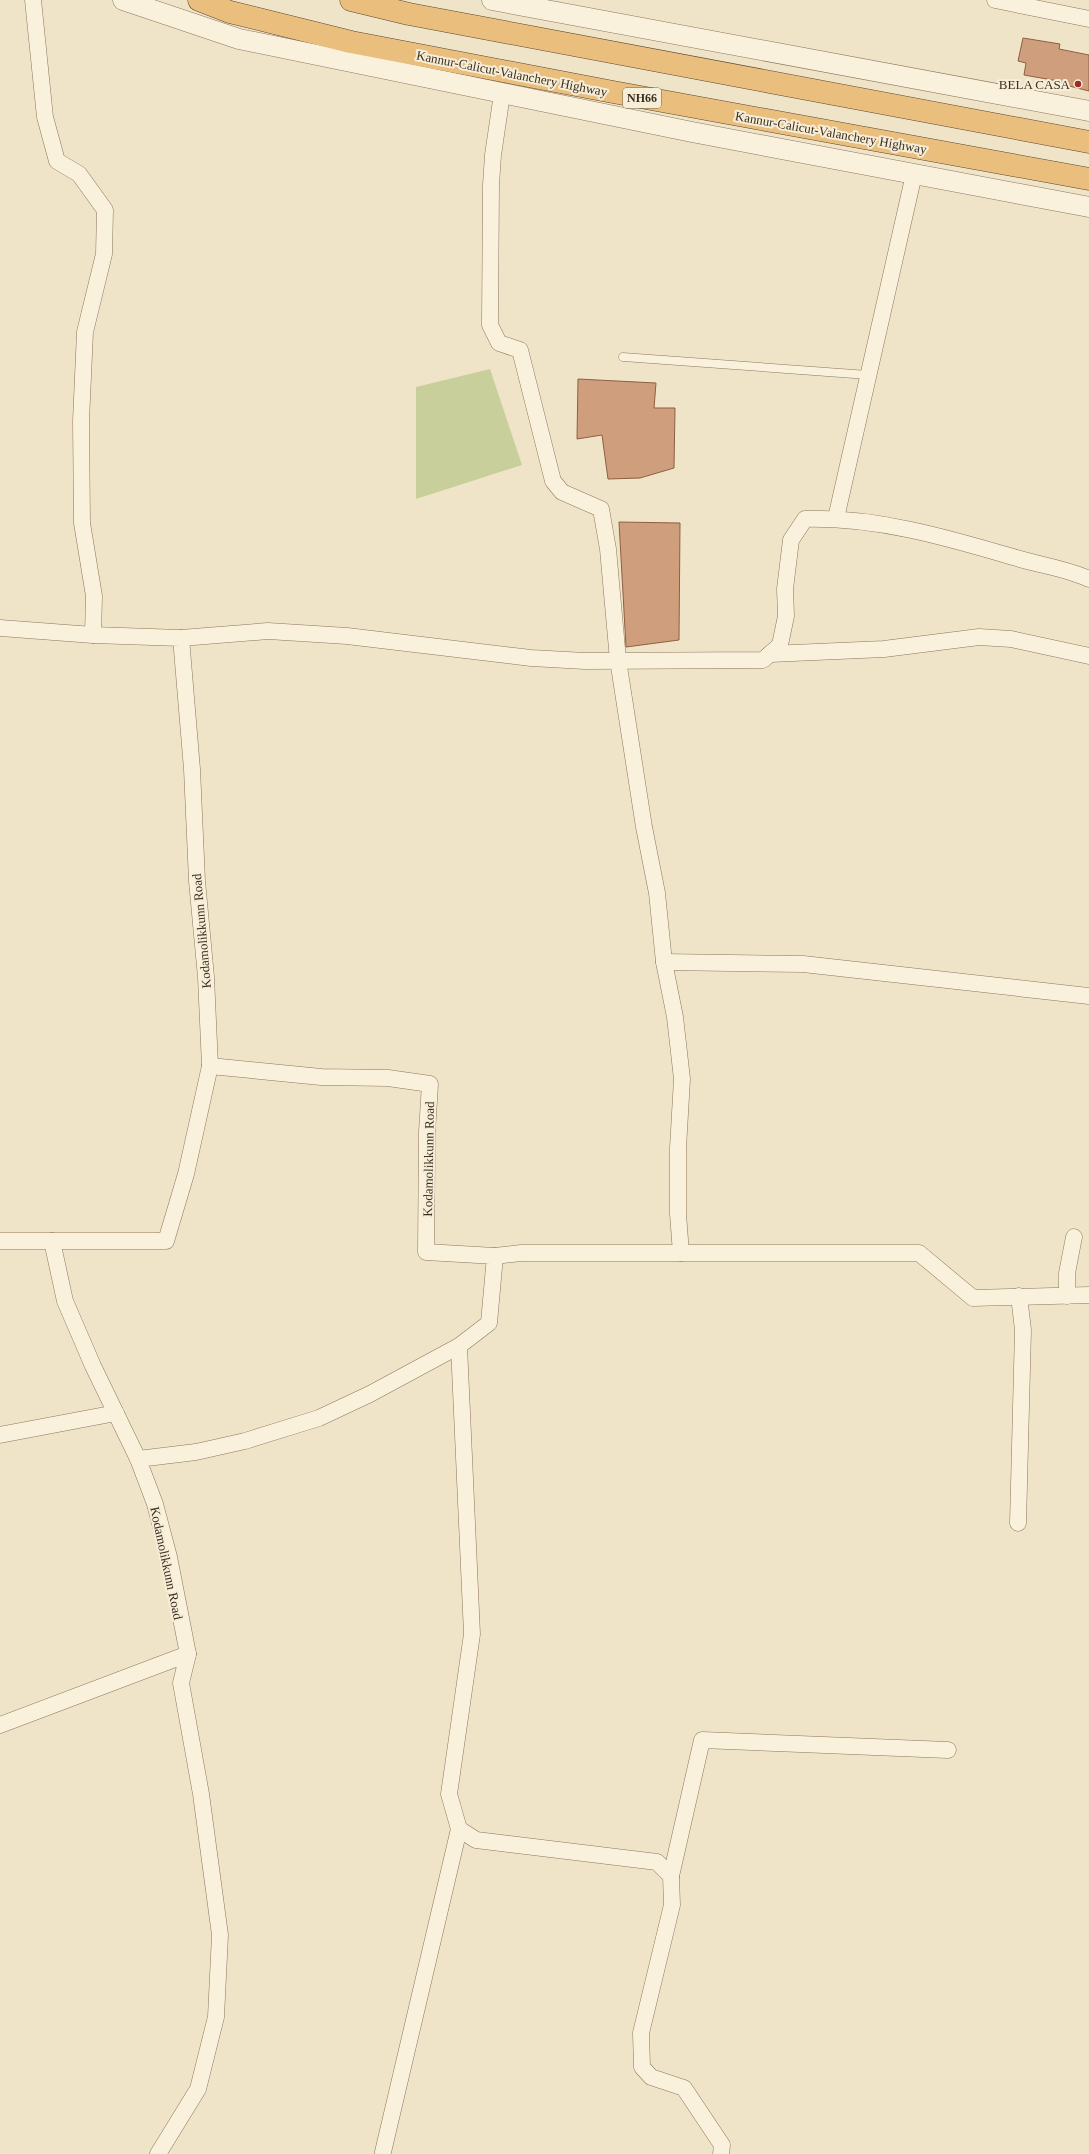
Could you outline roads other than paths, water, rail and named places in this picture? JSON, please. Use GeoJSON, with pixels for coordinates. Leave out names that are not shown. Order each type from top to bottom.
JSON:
{"type":"FeatureCollection","features":[{"type":"Feature","properties":{"kind":"highway","name":"Kannur-Calicut-Valanchery Highway"},"geometry":{"type":"LineString","coordinates":[[199,0],[230,12],[351,42],[620,94],[1089,179]]}},
{"type":"Feature","properties":{"kind":"highway"},"geometry":{"type":"LineString","coordinates":[[351,0],[409,14],[1089,142]]}},
{"type":"Feature","properties":{"kind":"street"},"geometry":{"type":"LineString","coordinates":[[33,0],[45,117],[57,161],[79,174],[105,210],[104,254],[85,332],[81,420],[82,523],[94,596],[93,635]]}},
{"type":"Feature","properties":{"kind":"street"},"geometry":{"type":"LineString","coordinates":[[123,0],[238,39],[502,94],[1089,207]]}},
{"type":"Feature","properties":{"kind":"street"},"geometry":{"type":"LineString","coordinates":[[492,0],[1089,111]]}},
{"type":"Feature","properties":{"kind":"street"},"geometry":{"type":"LineString","coordinates":[[995,0],[1089,19]]}},
{"type":"Feature","properties":{"kind":"street"},"geometry":{"type":"LineString","coordinates":[[502,94],[493,155],[491,185],[490,325],[498,343],[520,350],[553,481],[562,492],[601,509],[608,550],[618,660],[644,827],[657,893],[664,962],[675,1018],[682,1079],[678,1148],[678,1214],[681,1253]]}},
{"type":"Feature","properties":{"kind":"street"},"geometry":{"type":"LineString","coordinates":[[836,518],[912,183]]}},
{"type":"Feature","properties":{"kind":"street"},"geometry":{"type":"LineString","coordinates":[[0,628],[93,635],[181,638],[268,631],[347,636],[531,658],[586,661],[763,660],[780,645],[786,616],[785,589],[791,540],[804,520],[836,518],[871,521],[968,543],[1014,558],[1075,572],[1089,578]]}},
{"type":"Feature","properties":{"kind":"street"},"geometry":{"type":"LineString","coordinates":[[770,654],[884,649],[979,637],[1011,639],[1089,656]]}},
{"type":"Feature","properties":{"kind":"street","name":"Kodamolikkunn Road"},"geometry":{"type":"LineString","coordinates":[[181,638],[192,769],[197,880],[206,977],[210,1066],[321,1077],[388,1078],[430,1084],[427,1132],[426,1252],[495,1256]]}},
{"type":"Feature","properties":{"kind":"street"},"geometry":{"type":"LineString","coordinates":[[664,962],[803,964],[1089,996]]}},
{"type":"Feature","properties":{"kind":"street"},"geometry":{"type":"LineString","coordinates":[[0,1241],[166,1241],[186,1174],[210,1066]]}},
{"type":"Feature","properties":{"kind":"street"},"geometry":{"type":"LineString","coordinates":[[1067,1296],[1067,1273],[1074,1237]]}},
{"type":"Feature","properties":{"kind":"street","name":"Kodamolikkunn Road"},"geometry":{"type":"LineString","coordinates":[[52,1241],[65,1301],[93,1366],[138,1459],[155,1504],[169,1557],[188,1654]]}},
{"type":"Feature","properties":{"kind":"street"},"geometry":{"type":"LineString","coordinates":[[138,1459],[196,1452],[246,1441],[319,1418],[370,1394],[459,1346],[489,1323],[495,1256],[521,1253],[919,1253],[973,1298],[1089,1295]]}},
{"type":"Feature","properties":{"kind":"street"},"geometry":{"type":"LineString","coordinates":[[1018,1524],[1023,1330],[1019,1296]]}},
{"type":"Feature","properties":{"kind":"street"},"geometry":{"type":"LineString","coordinates":[[383,2152],[459,1829],[449,1794],[472,1634],[459,1346]]}},
{"type":"Feature","properties":{"kind":"street"},"geometry":{"type":"LineString","coordinates":[[0,1435],[116,1413]]}},
{"type":"Feature","properties":{"kind":"street"},"geometry":{"type":"LineString","coordinates":[[0,1725],[188,1654]]}},
{"type":"Feature","properties":{"kind":"street"},"geometry":{"type":"LineString","coordinates":[[158,2154],[198,2089],[216,2017],[220,1935],[201,1794],[181,1683],[188,1654]]}},
{"type":"Feature","properties":{"kind":"street"},"geometry":{"type":"LineString","coordinates":[[721,2154],[722,2145],[684,2088],[651,2077],[642,2068],[641,2033],[672,1905],[671,1876],[702,1740],[948,1750]]}},
{"type":"Feature","properties":{"kind":"street"},"geometry":{"type":"LineString","coordinates":[[459,1829],[476,1840],[657,1862],[671,1876]]}},
{"type":"Feature","properties":{"kind":"lane"},"geometry":{"type":"LineString","coordinates":[[623,357],[868,375]]}},
{"type":"Feature","properties":{"kind":"place","name":"BELA CASA"},"geometry":{"type":"Point","coordinates":[1078,84]}}]}
